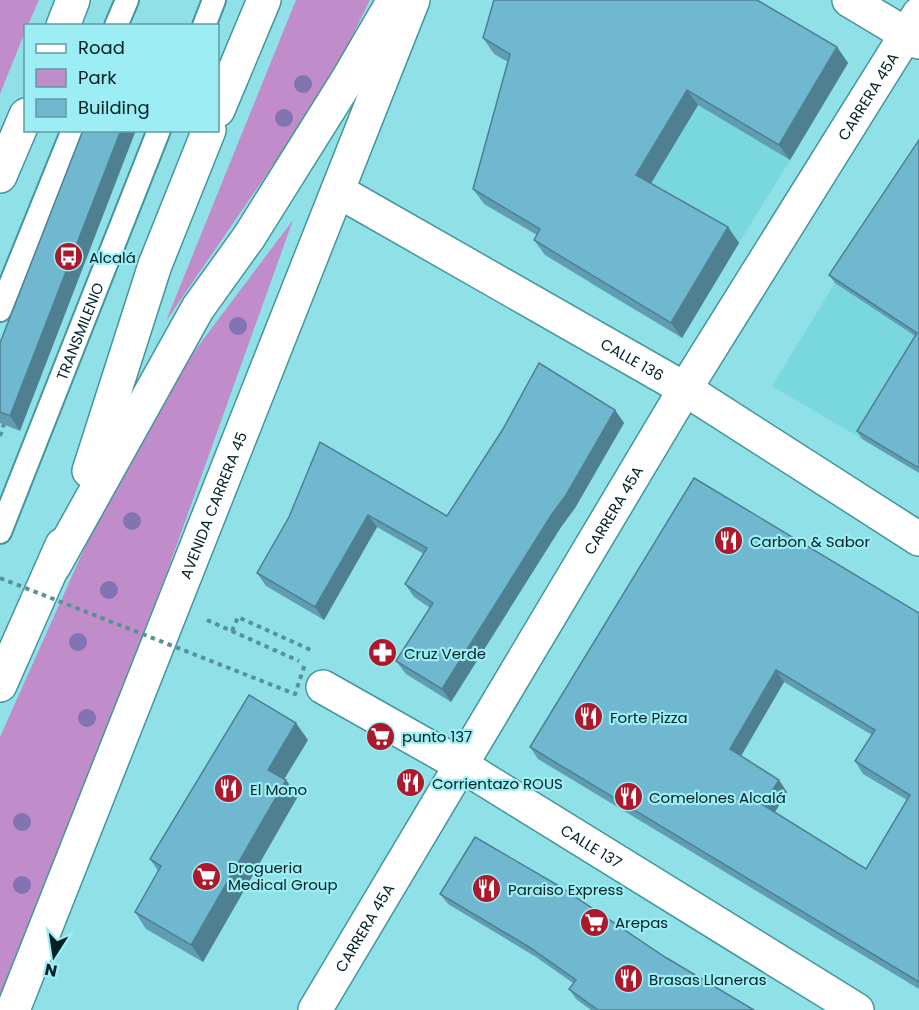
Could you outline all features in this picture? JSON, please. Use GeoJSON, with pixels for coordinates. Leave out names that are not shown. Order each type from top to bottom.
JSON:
{"type":"FeatureCollection","features":[{"type":"Feature","properties":{"kind":"main road"},"geometry":{"type":"LineString","coordinates":[[64,24],[73,0]]}},
{"type":"Feature","properties":{"kind":"main road"},"geometry":{"type":"LineString","coordinates":[[219,108],[264,0]]}},
{"type":"Feature","properties":{"kind":"main road"},"geometry":{"type":"LineString","coordinates":[[54,566],[198,308],[255,227],[348,79],[394,0]]}},
{"type":"Feature","properties":{"kind":"main road","name":"AVENIDA CARRERA 45"},"geometry":{"type":"LineString","coordinates":[[13,1010],[413,0]]}},
{"type":"Feature","properties":{"kind":"main road"},"geometry":{"type":"LineString","coordinates":[[849,0],[915,30]]}},
{"type":"Feature","properties":{"kind":"main road","name":"CARRERA 45A"},"geometry":{"type":"LineString","coordinates":[[315,1010],[685,389],[915,30]]}},
{"type":"Feature","properties":{"kind":"main road"},"geometry":{"type":"LineString","coordinates":[[0,176],[24,120]]}},
{"type":"Feature","properties":{"kind":"main road"},"geometry":{"type":"LineString","coordinates":[[0,685],[54,566],[83,491],[155,265],[208,132]]}},
{"type":"Feature","properties":{"kind":"main road","name":"CALLE 136"},"geometry":{"type":"LineString","coordinates":[[338,190],[685,389],[919,539]]}},
{"type":"Feature","properties":{"kind":"main road","name":"CALLE 137"},"geometry":{"type":"LineString","coordinates":[[323,687],[461,765],[857,1010]]}},
{"type":"Feature","properties":{"kind":"lane"},"geometry":{"type":"LineString","coordinates":[[117,24],[127,0]]}},
{"type":"Feature","properties":{"kind":"lane"},"geometry":{"type":"LineString","coordinates":[[205,24],[214,0]]}},
{"type":"Feature","properties":{"kind":"lane"},"geometry":{"type":"LineString","coordinates":[[0,310],[72,132]]}},
{"type":"Feature","properties":{"kind":"lane","name":"TRANSMILENIO"},"geometry":{"type":"LineString","coordinates":[[0,532],[158,132]]}},
{"type":"Feature","properties":{"kind":"path"},"geometry":{"type":"LineString","coordinates":[[0,436],[4,424]]}},
{"type":"Feature","properties":{"kind":"path"},"geometry":{"type":"LineString","coordinates":[[0,578],[294,694],[305,664],[217,625]]}},
{"type":"Feature","properties":{"kind":"path"},"geometry":{"type":"LineString","coordinates":[[232,631],[238,617],[333,661],[323,687]]}},
{"type":"Feature","properties":{"kind":"shaded area"},"geometry":{"type":"Polygon","coordinates":[[[698,105],[790,160],[739,243],[696,219],[640,313],[589,283],[644,189],[698,105]]]}},
{"type":"Feature","properties":{"kind":"shaded area"},"geometry":{"type":"Polygon","coordinates":[[[835,283],[919,339],[919,345],[862,439],[772,386],[835,283]]]}},
{"type":"Feature","properties":{"kind":"green space"},"geometry":{"type":"Polygon","coordinates":[[[0,0],[39,0],[28,24],[24,24],[24,34],[0,94],[0,0]]]}},
{"type":"Feature","properties":{"kind":"green space"},"geometry":{"type":"Polygon","coordinates":[[[296,0],[370,0],[337,67],[286,146],[166,321],[296,0]]]}},
{"type":"Feature","properties":{"kind":"green space"},"geometry":{"type":"Polygon","coordinates":[[[293,220],[167,572],[0,1002],[0,737],[123,462],[193,353],[293,220]]]}},
{"type":"Feature","properties":{"kind":"building"},"geometry":{"type":"Polygon","coordinates":[[[494,0],[757,0],[837,47],[779,145],[687,90],[636,175],[728,227],[671,323],[534,240],[540,229],[473,189],[510,54],[483,38],[494,0]]]}},
{"type":"Feature","properties":{"kind":"building"},"geometry":{"type":"Polygon","coordinates":[[[82,132],[120,132],[10,416],[0,412],[0,343],[82,132]]]}},
{"type":"Feature","properties":{"kind":"building"},"geometry":{"type":"Polygon","coordinates":[[[919,140],[919,468],[857,431],[917,333],[829,275],[919,140]]]}},
{"type":"Feature","properties":{"kind":"building"},"geometry":{"type":"Polygon","coordinates":[[[539,363],[615,410],[566,495],[442,689],[396,661],[433,603],[405,584],[427,548],[368,515],[315,607],[257,573],[289,517],[320,442],[447,516],[503,429],[539,363]]]}},
{"type":"Feature","properties":{"kind":"building"},"geometry":{"type":"Polygon","coordinates":[[[694,478],[919,613],[919,982],[530,747],[694,478]],[[776,670],[730,749],[779,780],[763,805],[866,869],[910,795],[855,761],[875,730],[776,670]]]}},
{"type":"Feature","properties":{"kind":"building"},"geometry":{"type":"Polygon","coordinates":[[[249,695],[296,723],[268,770],[286,780],[191,945],[135,912],[161,866],[150,859],[249,695]]]}},
{"type":"Feature","properties":{"kind":"building"},"geometry":{"type":"Polygon","coordinates":[[[475,837],[559,886],[665,957],[754,1010],[598,1010],[569,989],[576,980],[529,947],[440,894],[475,837]]]}},
{"type":"Feature","properties":{"kind":"place","name":"Alcalá"},"geometry":{"type":"Point","coordinates":[68,257]}},
{"type":"Feature","properties":{"kind":"place","name":"Carbon & Sabor"},"geometry":{"type":"Point","coordinates":[729,541]}},
{"type":"Feature","properties":{"kind":"place","name":"Cruz Verde"},"geometry":{"type":"Point","coordinates":[383,653]}},
{"type":"Feature","properties":{"kind":"place","name":"Forte Pizza"},"geometry":{"type":"Point","coordinates":[589,717]}},
{"type":"Feature","properties":{"kind":"place","name":"punto 137"},"geometry":{"type":"Point","coordinates":[381,736]}},
{"type":"Feature","properties":{"kind":"place","name":"Corrientazo ROUS"},"geometry":{"type":"Point","coordinates":[411,783]}},
{"type":"Feature","properties":{"kind":"place","name":"El Mono"},"geometry":{"type":"Point","coordinates":[229,789]}},
{"type":"Feature","properties":{"kind":"place","name":"Comelones Alcalá"},"geometry":{"type":"Point","coordinates":[628,797]}},
{"type":"Feature","properties":{"kind":"place","name":"Drogueria Medical Group"},"geometry":{"type":"Point","coordinates":[207,876]}},
{"type":"Feature","properties":{"kind":"place","name":"Paraiso Express"},"geometry":{"type":"Point","coordinates":[487,889]}},
{"type":"Feature","properties":{"kind":"place","name":"Arepas"},"geometry":{"type":"Point","coordinates":[594,922]}},
{"type":"Feature","properties":{"kind":"place","name":"Brasas Llaneras"},"geometry":{"type":"Point","coordinates":[628,979]}}]}
